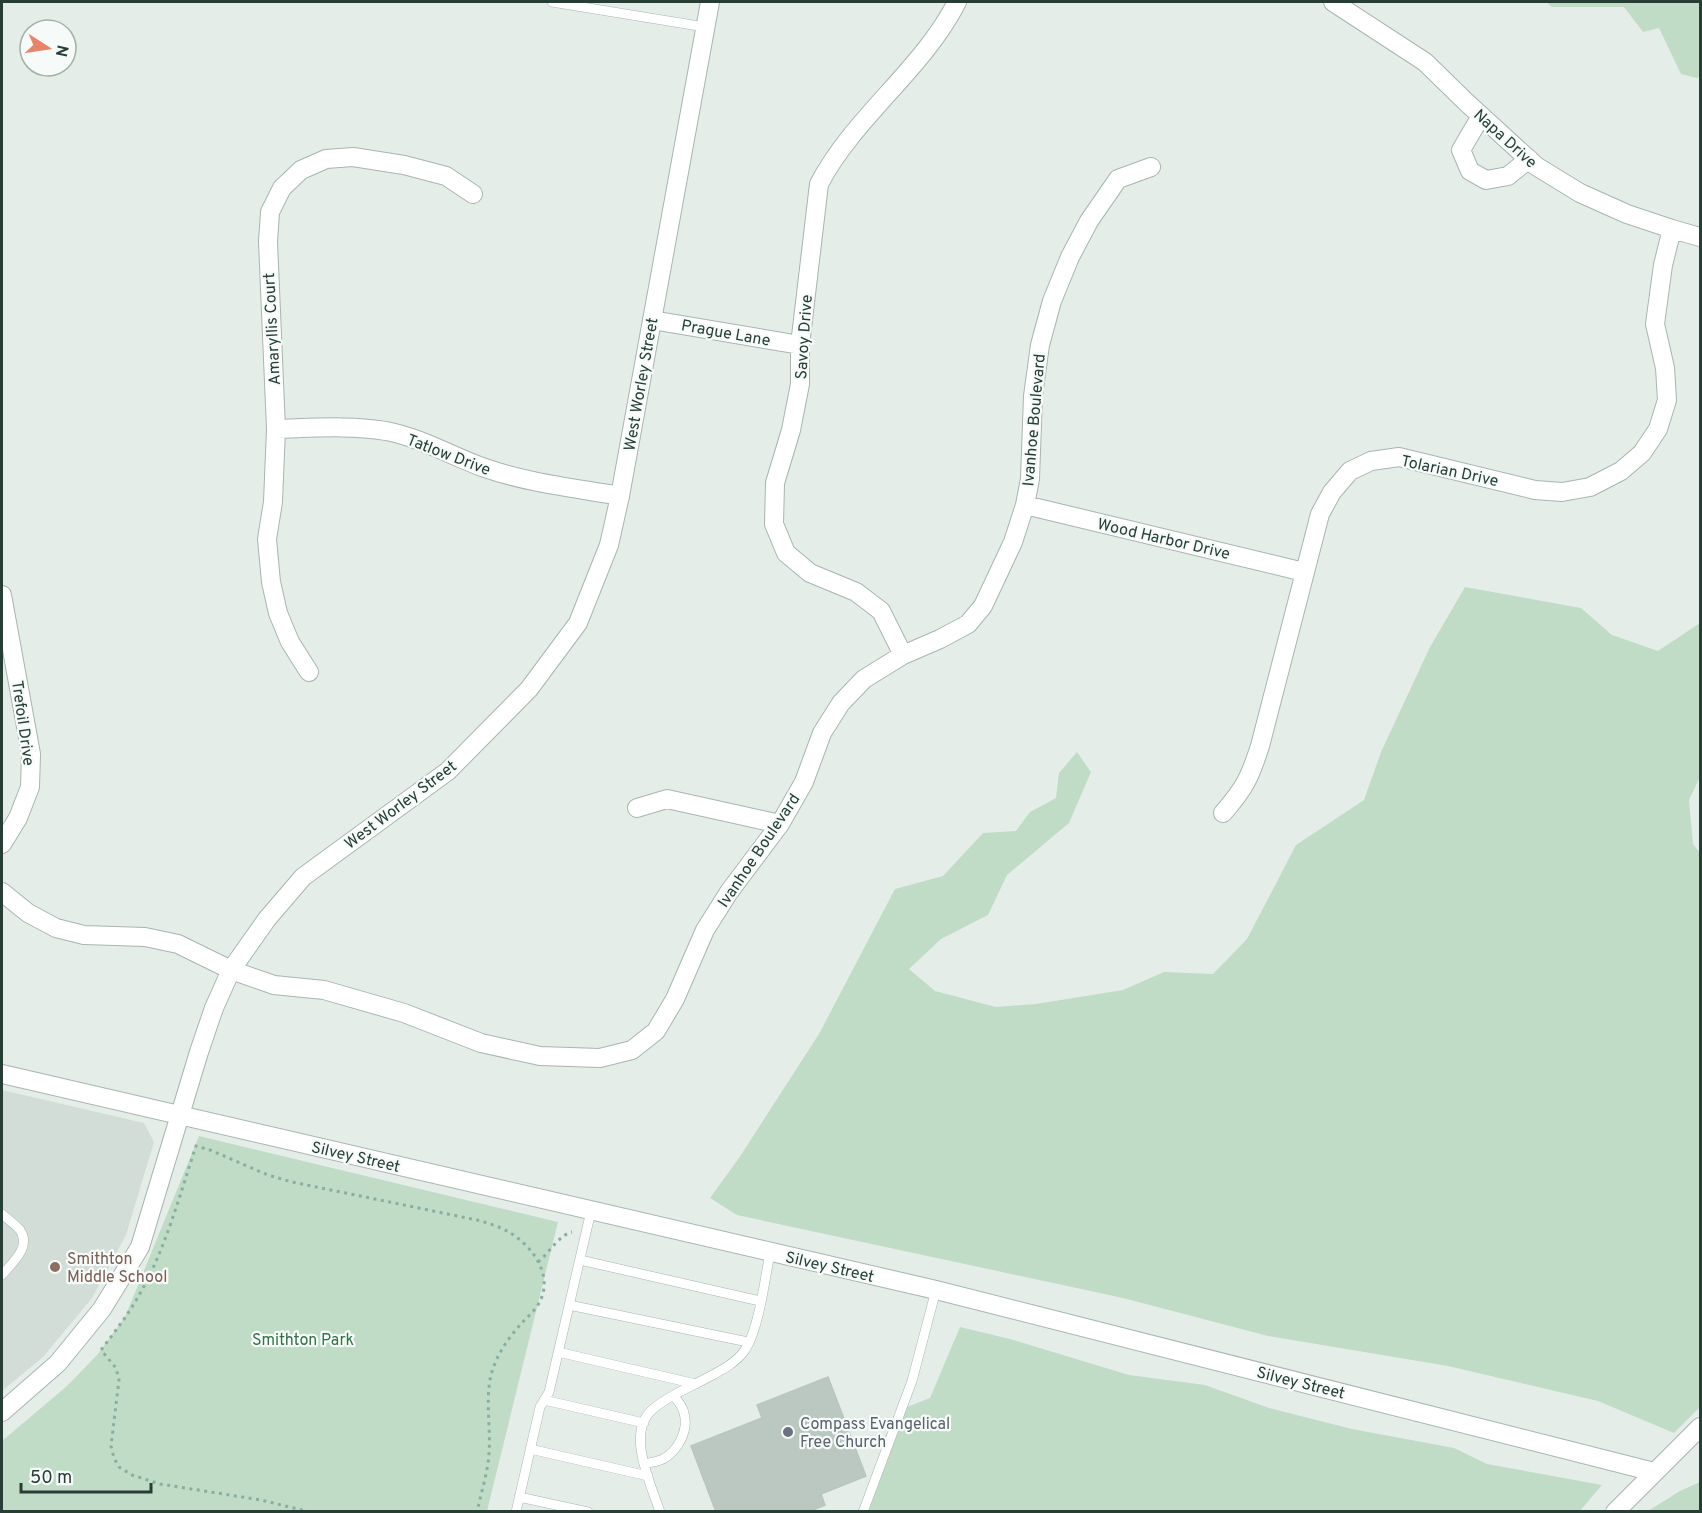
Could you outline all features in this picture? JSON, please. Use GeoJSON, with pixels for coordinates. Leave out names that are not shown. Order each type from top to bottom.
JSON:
{"type":"FeatureCollection","features":[{"type":"Feature","properties":{"kind":"street","name":"West Worley Street"},"geometry":{"type":"LineString","coordinates":[[2,1412],[58,1363],[102,1310],[140,1247],[214,1008],[231,970],[267,919],[303,877],[448,771],[529,689],[578,623],[609,545],[620,496],[710,2]]}},
{"type":"Feature","properties":{"kind":"street","name":"Savoy Drive"},"geometry":{"type":"LineString","coordinates":[[903,655],[881,611],[856,592],[810,573],[786,553],[774,524],[775,483],[791,430],[800,384],[800,345],[819,184],[831,161],[924,50],[957,2]]}},
{"type":"Feature","properties":{"kind":"street","name":"Napa Drive"},"geometry":{"type":"LineString","coordinates":[[1333,2],[1425,62],[1536,166],[1580,193],[1627,214],[1701,237]]}},
{"type":"Feature","properties":{"kind":"street"},"geometry":{"type":"LineString","coordinates":[[1481,116],[1461,150],[1470,171],[1486,180],[1508,176],[1529,159]]}},
{"type":"Feature","properties":{"kind":"street","name":"Amaryllis Court"},"geometry":{"type":"LineString","coordinates":[[309,672],[290,642],[278,613],[271,582],[267,539],[273,502],[276,429],[268,242],[270,212],[282,188],[301,170],[326,159],[353,157],[404,165],[446,176],[473,194]]}},
{"type":"Feature","properties":{"kind":"street","name":"Ivanhoe Boulevard"},"geometry":{"type":"LineString","coordinates":[[2,892],[28,914],[56,928],[84,935],[145,937],[178,944],[231,970],[274,985],[324,990],[347,996],[404,1012],[481,1043],[540,1056],[600,1058],[632,1050],[656,1031],[675,999],[705,930],[729,892],[780,824],[804,782],[822,733],[842,703],[864,679],[903,655],[968,624],[983,606],[1013,542],[1025,505],[1030,479],[1033,396],[1040,345],[1052,301],[1089,221],[1118,179],[1151,167]]}},
{"type":"Feature","properties":{"kind":"street","name":"Tolarian Drive"},"geometry":{"type":"LineString","coordinates":[[1223,813],[1240,794],[1250,776],[1260,746],[1320,514],[1332,492],[1350,471],[1371,461],[1399,457],[1535,489],[1562,492],[1590,487],[1621,471],[1642,453],[1658,429],[1667,400],[1665,368],[1655,324],[1663,265],[1672,229]]}},
{"type":"Feature","properties":{"kind":"street","name":"Prague Lane"},"geometry":{"type":"LineString","coordinates":[[652,320],[800,345]]}},
{"type":"Feature","properties":{"kind":"street","name":"Tatlow Drive"},"geometry":{"type":"LineString","coordinates":[[276,429],[348,427],[387,432],[421,440],[483,468],[514,477],[620,496]]}},
{"type":"Feature","properties":{"kind":"street","name":"Wood Harbor Drive"},"geometry":{"type":"LineString","coordinates":[[1025,505],[1304,572]]}},
{"type":"Feature","properties":{"kind":"street","name":"Trefoil Drive"},"geometry":{"type":"LineString","coordinates":[[2,595],[31,754],[30,787],[18,818],[2,844]]}},
{"type":"Feature","properties":{"kind":"street"},"geometry":{"type":"LineString","coordinates":[[637,808],[667,799],[780,824]]}},
{"type":"Feature","properties":{"kind":"street","name":"Silvey Street"},"geometry":{"type":"LineString","coordinates":[[2,1074],[936,1290],[1654,1472]]}},
{"type":"Feature","properties":{"kind":"street"},"geometry":{"type":"LineString","coordinates":[[1615,1512],[1701,1427]]}},
{"type":"Feature","properties":{"kind":"lane"},"geometry":{"type":"LineString","coordinates":[[552,2],[705,27]]}},
{"type":"Feature","properties":{"kind":"lane"},"geometry":{"type":"LineString","coordinates":[[516,1512],[540,1407],[549,1392],[591,1211]]}},
{"type":"Feature","properties":{"kind":"lane"},"geometry":{"type":"LineString","coordinates":[[2,1214],[21,1231],[24,1242],[20,1254],[2,1275]]}},
{"type":"Feature","properties":{"kind":"lane"},"geometry":{"type":"LineString","coordinates":[[660,1512],[644,1464],[640,1442],[644,1423],[652,1410],[731,1365],[745,1349],[760,1301],[770,1253]]}},
{"type":"Feature","properties":{"kind":"lane"},"geometry":{"type":"LineString","coordinates":[[580,1260],[760,1301]]}},
{"type":"Feature","properties":{"kind":"lane"},"geometry":{"type":"LineString","coordinates":[[863,1512],[912,1381],[936,1290]]}},
{"type":"Feature","properties":{"kind":"lane"},"geometry":{"type":"LineString","coordinates":[[569,1305],[748,1342]]}},
{"type":"Feature","properties":{"kind":"lane"},"geometry":{"type":"LineString","coordinates":[[558,1352],[696,1384]]}},
{"type":"Feature","properties":{"kind":"lane"},"geometry":{"type":"LineString","coordinates":[[644,1464],[666,1457],[679,1443],[685,1424],[684,1413],[674,1396]]}},
{"type":"Feature","properties":{"kind":"lane"},"geometry":{"type":"LineString","coordinates":[[544,1400],[644,1423]]}},
{"type":"Feature","properties":{"kind":"lane"},"geometry":{"type":"LineString","coordinates":[[530,1449],[648,1476]]}},
{"type":"Feature","properties":{"kind":"lane"},"geometry":{"type":"LineString","coordinates":[[519,1497],[588,1512]]}},
{"type":"Feature","properties":{"kind":"path"},"geometry":{"type":"LineString","coordinates":[[310,1512],[261,1500],[160,1484],[126,1471],[119,1467],[114,1458],[111,1446],[119,1380],[116,1368],[101,1350],[138,1298],[153,1268],[196,1146],[210,1149],[284,1180],[477,1220],[506,1230],[524,1242],[536,1257],[543,1274],[543,1291],[540,1302],[500,1352],[488,1388],[489,1455],[477,1512]]}},
{"type":"Feature","properties":{"kind":"path"},"geometry":{"type":"LineString","coordinates":[[538,1262],[549,1253],[564,1234],[575,1232],[576,1227],[570,1219],[572,1207]]}},
{"type":"Feature","properties":{"kind":"shaded area","name":"Smithton Middle School"},"geometry":{"type":"Polygon","coordinates":[[[2,1090],[144,1123],[154,1142],[126,1235],[92,1298],[43,1357],[2,1391],[2,1090]]]}},
{"type":"Feature","properties":{"kind":"green space"},"geometry":{"type":"Polygon","coordinates":[[[1546,2],[1700,2],[1700,76],[1697,78],[1681,74],[1659,28],[1643,32],[1624,7],[1552,7],[1546,2]]]}},
{"type":"Feature","properties":{"kind":"green space"},"geometry":{"type":"Polygon","coordinates":[[[1465,587],[1581,608],[1612,635],[1658,651],[1700,623],[1700,777],[1689,800],[1693,844],[1700,853],[1700,1407],[1674,1433],[1598,1401],[1448,1366],[1268,1336],[1123,1298],[737,1215],[710,1198],[739,1158],[819,1034],[895,889],[943,876],[983,833],[1016,831],[1030,812],[1056,798],[1059,773],[1077,752],[1091,772],[1069,823],[1007,875],[988,915],[941,939],[909,969],[935,991],[996,1007],[1036,1004],[1123,990],[1164,972],[1213,974],[1247,939],[1296,845],[1364,800],[1381,752],[1430,647],[1465,587]]]}},
{"type":"Feature","properties":{"kind":"green space","name":"Smithton Park"},"geometry":{"type":"Polygon","coordinates":[[[199,1136],[558,1222],[487,1511],[2,1511],[2,1441],[67,1386],[97,1355],[125,1317],[199,1136]]]}},
{"type":"Feature","properties":{"kind":"green space"},"geometry":{"type":"Polygon","coordinates":[[[960,1327],[1010,1339],[1129,1375],[1205,1385],[1269,1408],[1352,1429],[1454,1448],[1487,1464],[1602,1485],[1579,1512],[856,1512],[879,1481],[882,1442],[902,1409],[930,1398],[960,1327]]]}},
{"type":"Feature","properties":{"kind":"green space"},"geometry":{"type":"Polygon","coordinates":[[[1700,1482],[1700,1511],[1648,1511],[1680,1491],[1700,1482]]]}},
{"type":"Feature","properties":{"kind":"building","name":"Compass Evangelical Free Church"},"geometry":{"type":"Polygon","coordinates":[[[828,1377],[866,1476],[821,1494],[825,1505],[808,1512],[716,1512],[691,1446],[762,1418],[757,1405],[828,1377]]]}},
{"type":"Feature","properties":{"kind":"place","name":"Smithton Middle School"},"geometry":{"type":"Point","coordinates":[55,1267]}},
{"type":"Feature","properties":{"kind":"place","name":"Compass Evangelical Free Church"},"geometry":{"type":"Point","coordinates":[788,1432]}}]}
